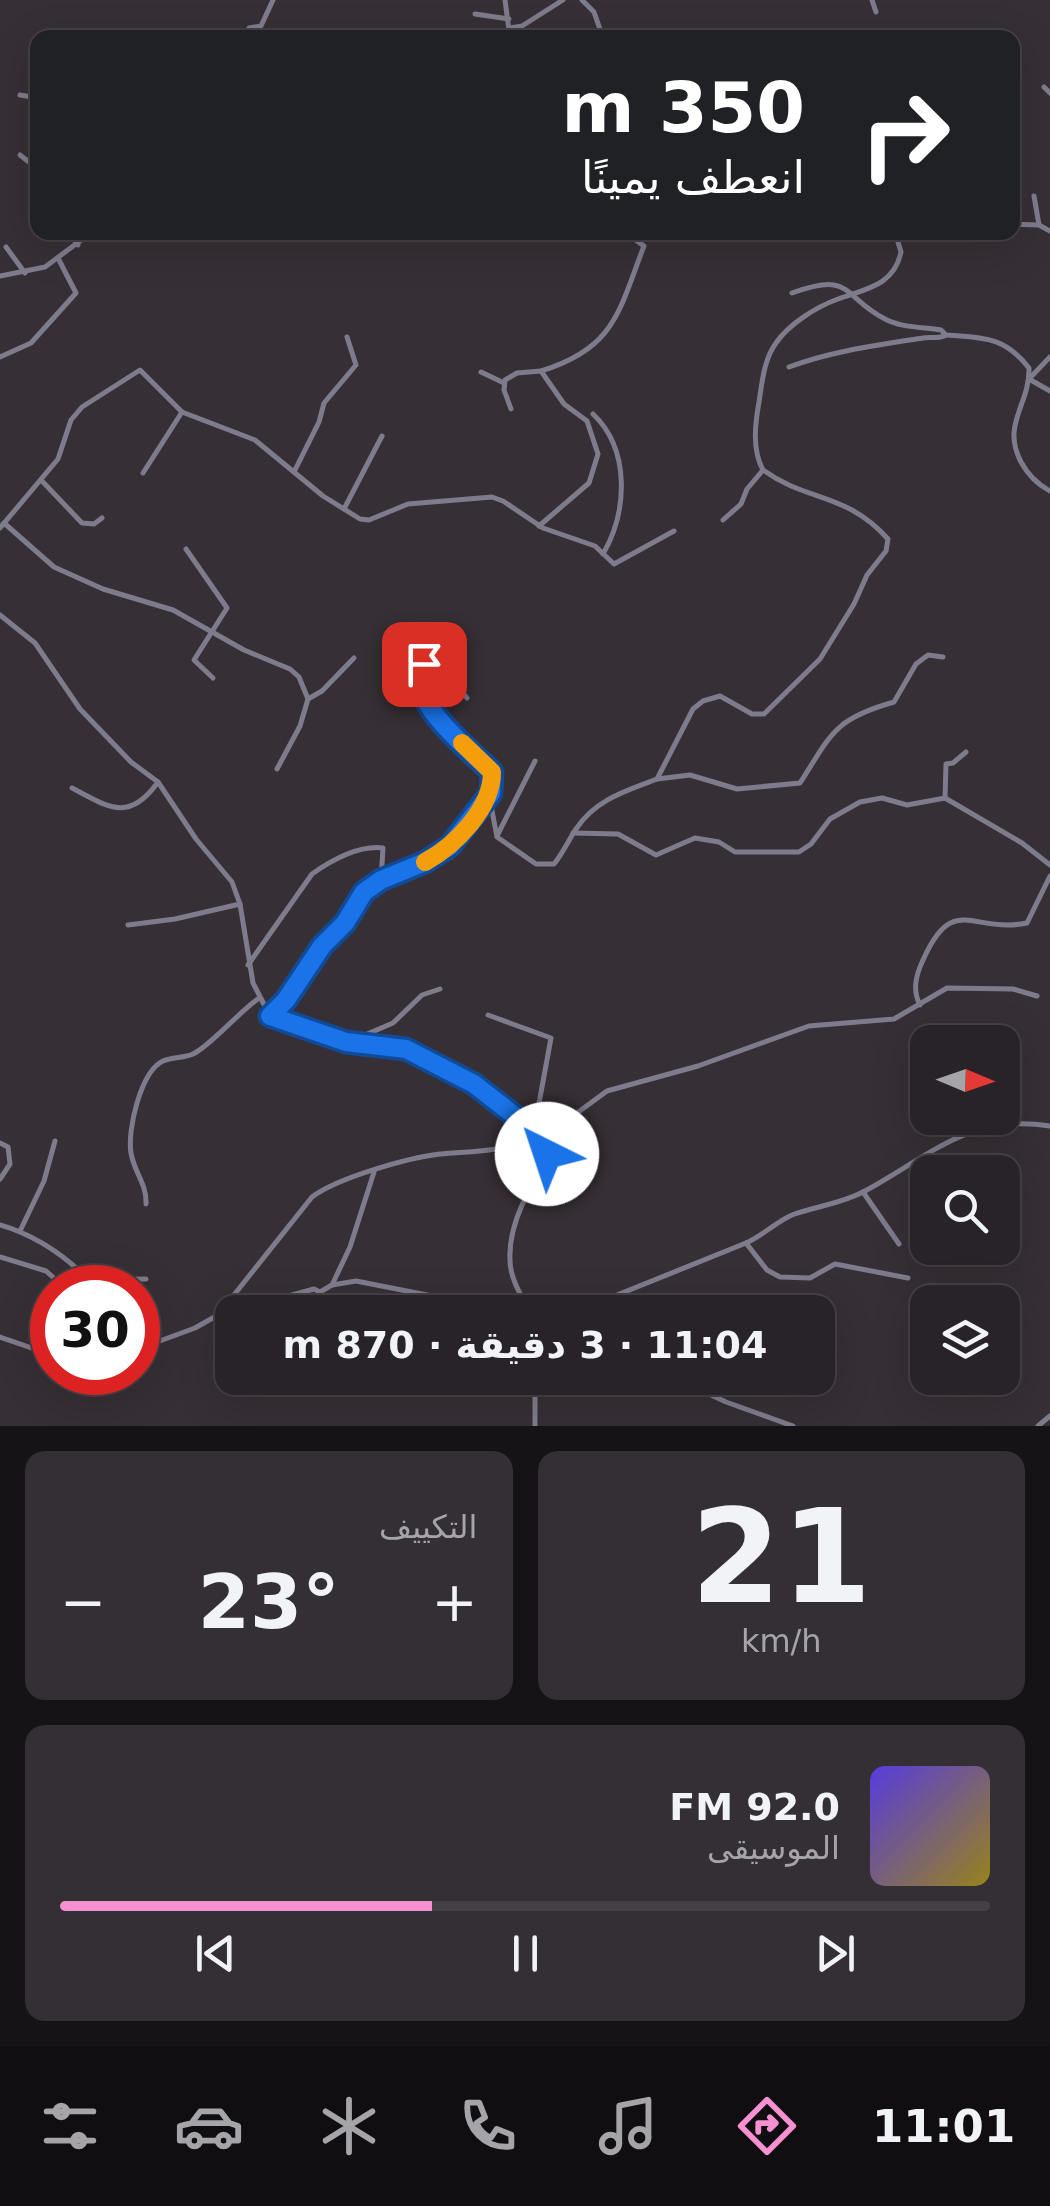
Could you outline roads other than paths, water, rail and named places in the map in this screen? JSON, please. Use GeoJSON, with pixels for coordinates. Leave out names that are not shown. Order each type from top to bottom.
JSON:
{"type":"FeatureCollection","features":[{"type":"Feature","properties":{"kind":"street"},"geometry":{"type":"LineString","coordinates":[[248,30],[261,26],[273,0]]}},
{"type":"Feature","properties":{"kind":"street"},"geometry":{"type":"LineString","coordinates":[[504,0],[510,28],[522,26],[563,0]]}},
{"type":"Feature","properties":{"kind":"street"},"geometry":{"type":"LineString","coordinates":[[582,0],[594,12],[600,30]]}},
{"type":"Feature","properties":{"kind":"street"},"geometry":{"type":"LineString","coordinates":[[872,0],[876,12]]}},
{"type":"Feature","properties":{"kind":"street"},"geometry":{"type":"LineString","coordinates":[[475,14],[509,19]]}},
{"type":"Feature","properties":{"kind":"street"},"geometry":{"type":"LineString","coordinates":[[1044,87],[1050,93]]}},
{"type":"Feature","properties":{"kind":"street"},"geometry":{"type":"LineString","coordinates":[[20,95],[30,97]]}},
{"type":"Feature","properties":{"kind":"street"},"geometry":{"type":"LineString","coordinates":[[20,155],[30,163]]}},
{"type":"Feature","properties":{"kind":"street"},"geometry":{"type":"LineString","coordinates":[[1034,196],[1039,225]]}},
{"type":"Feature","properties":{"kind":"street"},"geometry":{"type":"LineString","coordinates":[[1020,224],[1050,230]]}},
{"type":"Feature","properties":{"kind":"street"},"geometry":{"type":"LineString","coordinates":[[74,240],[78,246]]}},
{"type":"Feature","properties":{"kind":"street"},"geometry":{"type":"LineString","coordinates":[[0,276],[25,273],[59,260],[84,240]]}},
{"type":"Feature","properties":{"kind":"street"},"geometry":{"type":"LineString","coordinates":[[504,383],[512,375],[541,371],[579,353],[618,318],[644,246],[635,240]]}},
{"type":"Feature","properties":{"kind":"street"},"geometry":{"type":"LineString","coordinates":[[656,780],[688,715],[703,701],[725,697],[760,716],[799,683],[820,659],[867,575],[888,547],[886,536],[852,508],[802,491],[763,470],[756,429],[770,353],[782,336],[811,313],[840,298],[858,296],[894,271],[901,252],[897,240]]}},
{"type":"Feature","properties":{"kind":"street"},"geometry":{"type":"LineString","coordinates":[[6,247],[25,273]]}},
{"type":"Feature","properties":{"kind":"street"},"geometry":{"type":"LineString","coordinates":[[0,357],[31,343],[76,292],[59,260]]}},
{"type":"Feature","properties":{"kind":"street"},"geometry":{"type":"LineString","coordinates":[[792,293],[824,283],[858,296],[869,309],[892,322],[941,330],[946,335]]}},
{"type":"Feature","properties":{"kind":"street"},"geometry":{"type":"LineString","coordinates":[[789,367],[835,352],[946,335],[998,340],[1025,362],[1029,379],[1050,391]]}},
{"type":"Feature","properties":{"kind":"street"},"geometry":{"type":"LineString","coordinates":[[294,472],[324,403],[356,365],[347,336]]}},
{"type":"Feature","properties":{"kind":"street"},"geometry":{"type":"LineString","coordinates":[[1050,357],[1029,379],[1012,438],[1024,468],[1050,491]]}},
{"type":"Feature","properties":{"kind":"street"},"geometry":{"type":"LineString","coordinates":[[539,526],[590,483],[598,454],[587,420],[564,404],[541,371]]}},
{"type":"Feature","properties":{"kind":"street"},"geometry":{"type":"LineString","coordinates":[[308,700],[290,668],[244,650],[173,610],[103,590],[54,566],[2,526],[58,459],[72,420],[82,408],[134,372],[146,373],[182,412],[242,433],[344,509],[369,520],[408,504],[492,497],[503,500],[539,526],[581,540],[614,564],[674,531]]}},
{"type":"Feature","properties":{"kind":"street"},"geometry":{"type":"LineString","coordinates":[[482,372],[504,383]]}},
{"type":"Feature","properties":{"kind":"street"},"geometry":{"type":"LineString","coordinates":[[504,383],[510,409]]}},
{"type":"Feature","properties":{"kind":"street"},"geometry":{"type":"LineString","coordinates":[[143,472],[182,412]]}},
{"type":"Feature","properties":{"kind":"street"},"geometry":{"type":"LineString","coordinates":[[593,414],[618,450],[620,472],[619,510],[603,554]]}},
{"type":"Feature","properties":{"kind":"street"},"geometry":{"type":"LineString","coordinates":[[344,509],[382,436]]}},
{"type":"Feature","properties":{"kind":"street"},"geometry":{"type":"LineString","coordinates":[[724,520],[741,504],[746,490],[763,470]]}},
{"type":"Feature","properties":{"kind":"street"},"geometry":{"type":"LineString","coordinates":[[41,480],[82,523],[94,524],[102,518]]}},
{"type":"Feature","properties":{"kind":"street"},"geometry":{"type":"LineString","coordinates":[[186,549],[227,608],[194,660],[213,678]]}},
{"type":"Feature","properties":{"kind":"street"},"geometry":{"type":"LineString","coordinates":[[0,614],[35,642],[80,709],[131,762],[158,782],[196,839],[232,882],[240,904],[248,965],[258,998],[270,1016],[346,1042],[406,1049],[474,1084],[543,1138],[546,1159],[519,1212],[510,1253],[511,1270],[522,1295]]}},
{"type":"Feature","properties":{"kind":"street"},"geometry":{"type":"LineString","coordinates":[[468,698],[435,665],[421,666],[420,685],[431,708],[492,772],[489,795],[497,837],[544,866],[558,859],[584,818],[607,798],[656,780],[690,776],[737,789],[800,783],[835,728],[857,712],[894,702],[916,664],[928,654],[943,657]]}},
{"type":"Feature","properties":{"kind":"street"},"geometry":{"type":"LineString","coordinates":[[277,769],[300,726],[308,700],[354,658]]}},
{"type":"Feature","properties":{"kind":"street"},"geometry":{"type":"LineString","coordinates":[[945,798],[946,764],[966,752]]}},
{"type":"Feature","properties":{"kind":"street"},"geometry":{"type":"LineString","coordinates":[[497,837],[535,761]]}},
{"type":"Feature","properties":{"kind":"street"},"geometry":{"type":"LineString","coordinates":[[72,788],[112,809],[131,807],[158,782]]}},
{"type":"Feature","properties":{"kind":"street"},"geometry":{"type":"LineString","coordinates":[[270,1016],[286,1000],[322,946],[345,923],[364,892],[381,880],[440,854],[489,795]]}},
{"type":"Feature","properties":{"kind":"street"},"geometry":{"type":"LineString","coordinates":[[573,833],[618,834],[656,855],[695,838],[719,842],[735,852],[799,852],[830,819],[860,802],[882,798],[902,806],[945,798],[1022,843],[1050,866]]}},
{"type":"Feature","properties":{"kind":"street"},"geometry":{"type":"LineString","coordinates":[[248,965],[312,874],[326,864],[360,851],[384,848],[381,880]]}},
{"type":"Feature","properties":{"kind":"street"},"geometry":{"type":"LineString","coordinates":[[921,1005],[917,1000],[916,976],[944,926],[952,920],[1027,924],[1050,876]]}},
{"type":"Feature","properties":{"kind":"street"},"geometry":{"type":"LineString","coordinates":[[128,925],[240,904]]}},
{"type":"Feature","properties":{"kind":"street"},"geometry":{"type":"LineString","coordinates":[[346,1042],[393,1023],[422,995],[440,988]]}},
{"type":"Feature","properties":{"kind":"street"},"geometry":{"type":"LineString","coordinates":[[543,1138],[607,1091],[698,1066],[810,1026],[894,1019],[947,988],[1014,989],[1037,996]]}},
{"type":"Feature","properties":{"kind":"street"},"geometry":{"type":"LineString","coordinates":[[146,1204],[146,1192],[131,1154],[143,1084],[160,1062],[195,1054],[258,998]]}},
{"type":"Feature","properties":{"kind":"street"},"geometry":{"type":"LineString","coordinates":[[234,1295],[312,1197],[333,1184],[428,1156],[508,1148],[532,1137],[552,1038],[488,1015]]}},
{"type":"Feature","properties":{"kind":"street"},"geometry":{"type":"LineString","coordinates":[[617,1295],[746,1243],[790,1216],[827,1208],[862,1192],[947,1140],[983,1128],[1050,1126]]}},
{"type":"Feature","properties":{"kind":"street"},"geometry":{"type":"LineString","coordinates":[[20,1231],[44,1180],[55,1141]]}},
{"type":"Feature","properties":{"kind":"street"},"geometry":{"type":"LineString","coordinates":[[0,1143],[8,1148],[10,1161],[0,1180]]}},
{"type":"Feature","properties":{"kind":"street"},"geometry":{"type":"LineString","coordinates":[[332,1286],[350,1247],[374,1172]]}},
{"type":"Feature","properties":{"kind":"street"},"geometry":{"type":"LineString","coordinates":[[862,1192],[899,1244]]}},
{"type":"Feature","properties":{"kind":"street"},"geometry":{"type":"LineString","coordinates":[[0,1225],[20,1231],[73,1265]]}},
{"type":"Feature","properties":{"kind":"street"},"geometry":{"type":"LineString","coordinates":[[746,1243],[767,1270],[780,1277],[810,1278],[835,1264],[908,1278]]}},
{"type":"Feature","properties":{"kind":"street"},"geometry":{"type":"LineString","coordinates":[[0,1256],[30,1265]]}},
{"type":"Feature","properties":{"kind":"street"},"geometry":{"type":"LineString","coordinates":[[319,1295],[332,1286],[356,1281],[433,1295]]}},
{"type":"Feature","properties":{"kind":"street"},"geometry":{"type":"LineString","coordinates":[[292,1295],[314,1289],[320,1292]]}},
{"type":"Feature","properties":{"kind":"street"},"geometry":{"type":"LineString","coordinates":[[160,1340],[215,1317]]}},
{"type":"Feature","properties":{"kind":"street"},"geometry":{"type":"LineString","coordinates":[[0,1337],[30,1347]]}},
{"type":"Feature","properties":{"kind":"street"},"geometry":{"type":"LineString","coordinates":[[534,1426],[535,1395]]}},
{"type":"Feature","properties":{"kind":"street"},"geometry":{"type":"LineString","coordinates":[[711,1395],[793,1426]]}},
{"type":"Feature","properties":{"kind":"street"},"geometry":{"type":"LineString","coordinates":[[1038,1426],[1050,1416]]}}]}
